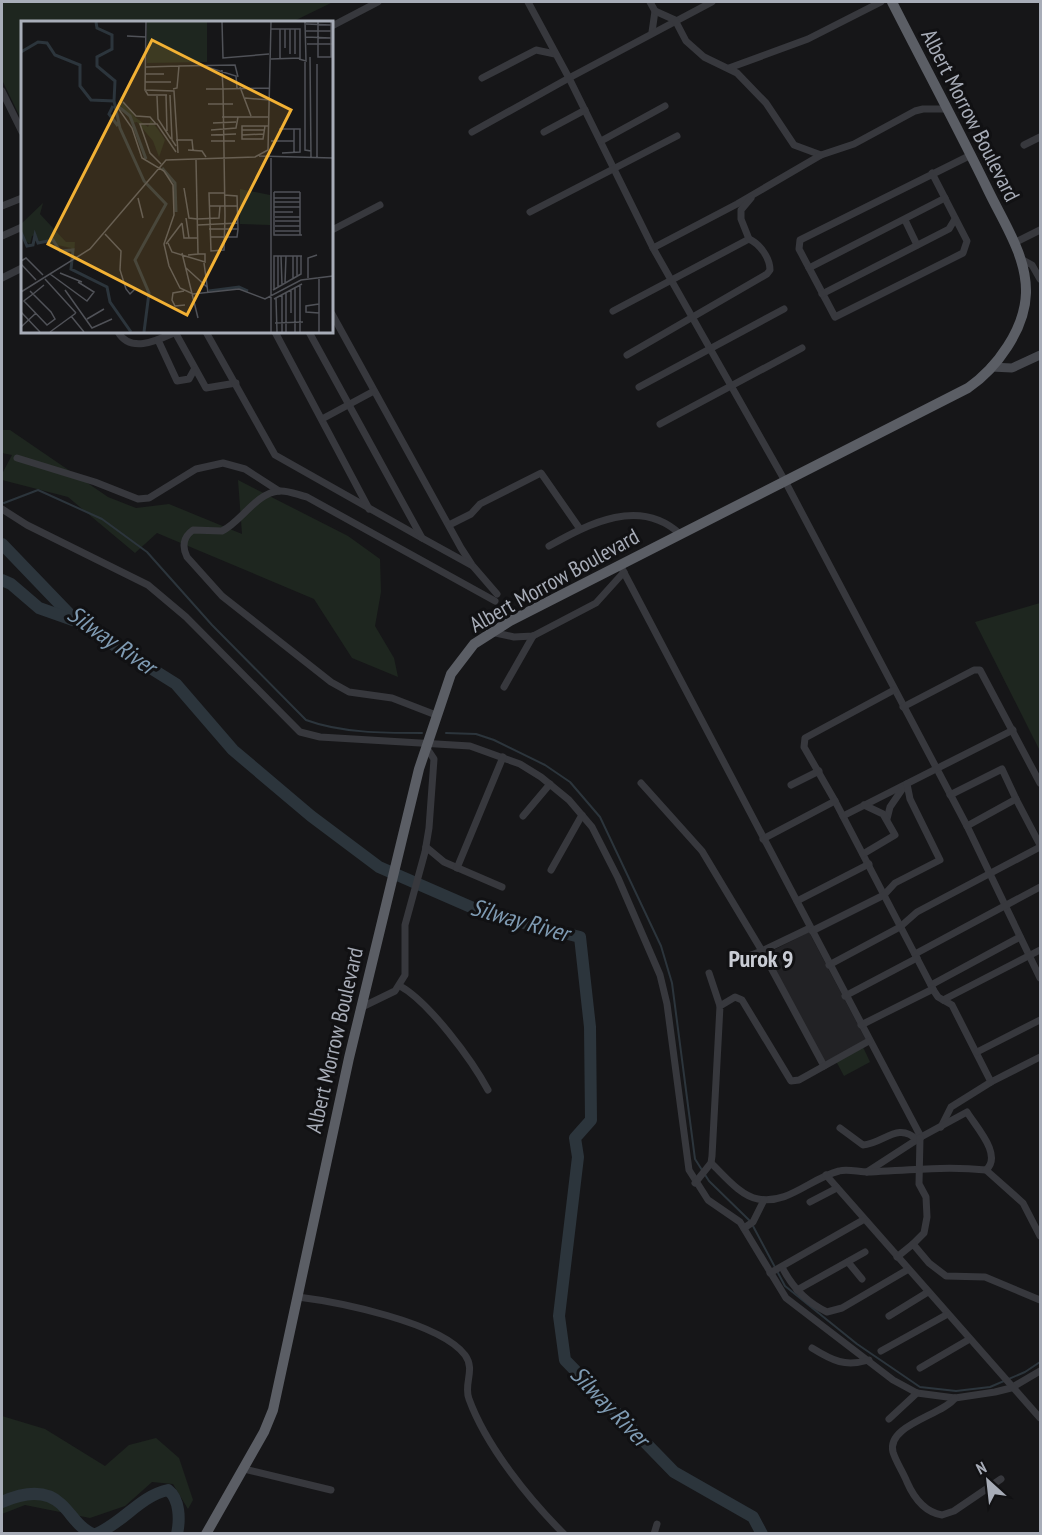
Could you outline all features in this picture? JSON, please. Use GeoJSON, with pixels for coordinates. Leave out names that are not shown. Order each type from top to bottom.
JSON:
{"type":"FeatureCollection","features":[{"type":"Feature","properties":{"kind":"highway","name":"Albert Morrow Boulevard"},"geometry":{"type":"LineString","coordinates":[[208,1529],[244,1469],[273,1410],[360,1008],[419,769],[450,674],[474,644],[490,632],[622,568],[680,534],[968,388],[991,367],[1013,335],[1024,306],[1026,283],[1020,259],[971,155],[892,2]]}},
{"type":"Feature","properties":{"kind":"main road"},"geometry":{"type":"LineString","coordinates":[[991,367],[1012,368],[1041,355]]}},
{"type":"Feature","properties":{"kind":"street"},"geometry":{"type":"LineString","coordinates":[[333,25],[378,2]]}},
{"type":"Feature","properties":{"kind":"street"},"geometry":{"type":"LineString","coordinates":[[528,2],[555,54],[563,62],[653,248],[785,481],[967,826],[1041,978]]}},
{"type":"Feature","properties":{"kind":"street"},"geometry":{"type":"LineString","coordinates":[[650,2],[655,10],[675,20],[681,36],[704,57],[729,68],[766,103],[794,145],[821,155]]}},
{"type":"Feature","properties":{"kind":"street"},"geometry":{"type":"LineString","coordinates":[[472,132],[652,32],[712,2]]}},
{"type":"Feature","properties":{"kind":"street"},"geometry":{"type":"LineString","coordinates":[[729,68],[808,39],[881,2]]}},
{"type":"Feature","properties":{"kind":"street"},"geometry":{"type":"LineString","coordinates":[[652,32],[655,10]]}},
{"type":"Feature","properties":{"kind":"street"},"geometry":{"type":"LineString","coordinates":[[482,78],[536,50],[555,54]]}},
{"type":"Feature","properties":{"kind":"street"},"geometry":{"type":"LineString","coordinates":[[2,91],[21,130]]}},
{"type":"Feature","properties":{"kind":"street"},"geometry":{"type":"LineString","coordinates":[[601,141],[665,106]]}},
{"type":"Feature","properties":{"kind":"street"},"geometry":{"type":"LineString","coordinates":[[653,248],[821,155],[854,144],[915,111],[947,109]]}},
{"type":"Feature","properties":{"kind":"street"},"geometry":{"type":"LineString","coordinates":[[544,132],[585,110]]}},
{"type":"Feature","properties":{"kind":"street"},"geometry":{"type":"LineString","coordinates":[[530,212],[677,136]]}},
{"type":"Feature","properties":{"kind":"street"},"geometry":{"type":"LineString","coordinates":[[1024,145],[1041,137]]}},
{"type":"Feature","properties":{"kind":"street"},"geometry":{"type":"LineString","coordinates":[[932,173],[967,241],[963,253],[837,317],[833,315],[799,249],[800,240],[932,173],[971,155]]}},
{"type":"Feature","properties":{"kind":"street"},"geometry":{"type":"LineString","coordinates":[[627,355],[763,278],[770,270],[764,253],[749,239],[740,214],[755,192]]}},
{"type":"Feature","properties":{"kind":"street"},"geometry":{"type":"LineString","coordinates":[[2,206],[21,198]]}},
{"type":"Feature","properties":{"kind":"street"},"geometry":{"type":"LineString","coordinates":[[809,268],[945,198]]}},
{"type":"Feature","properties":{"kind":"street"},"geometry":{"type":"LineString","coordinates":[[333,229],[380,204]]}},
{"type":"Feature","properties":{"kind":"street"},"geometry":{"type":"LineString","coordinates":[[822,294],[949,229],[955,219]]}},
{"type":"Feature","properties":{"kind":"street"},"geometry":{"type":"LineString","coordinates":[[905,220],[917,246]]}},
{"type":"Feature","properties":{"kind":"street"},"geometry":{"type":"LineString","coordinates":[[2,236],[21,227]]}},
{"type":"Feature","properties":{"kind":"street"},"geometry":{"type":"LineString","coordinates":[[1014,243],[1041,230]]}},
{"type":"Feature","properties":{"kind":"street"},"geometry":{"type":"LineString","coordinates":[[613,311],[749,239]]}},
{"type":"Feature","properties":{"kind":"street"},"geometry":{"type":"LineString","coordinates":[[1020,259],[1032,265],[1041,279]]}},
{"type":"Feature","properties":{"kind":"street"},"geometry":{"type":"LineString","coordinates":[[2,278],[21,268]]}},
{"type":"Feature","properties":{"kind":"street"},"geometry":{"type":"LineString","coordinates":[[639,387],[784,309]]}},
{"type":"Feature","properties":{"kind":"street"},"geometry":{"type":"LineString","coordinates":[[17,458],[95,482],[138,499],[149,498],[196,469],[223,463],[245,469],[279,491],[306,497],[496,598],[472,565],[448,525],[333,316]]}},
{"type":"Feature","properties":{"kind":"street"},"geometry":{"type":"LineString","coordinates":[[119,333],[124,339],[135,344],[158,340],[173,333]]}},
{"type":"Feature","properties":{"kind":"street"},"geometry":{"type":"LineString","coordinates":[[176,333],[206,388],[236,383]]}},
{"type":"Feature","properties":{"kind":"street"},"geometry":{"type":"LineString","coordinates":[[207,333],[275,455],[472,565]]}},
{"type":"Feature","properties":{"kind":"street"},"geometry":{"type":"LineString","coordinates":[[276,333],[369,509]]}},
{"type":"Feature","properties":{"kind":"street"},"geometry":{"type":"LineString","coordinates":[[310,333],[422,538]]}},
{"type":"Feature","properties":{"kind":"street"},"geometry":{"type":"LineString","coordinates":[[158,340],[177,381],[189,380],[194,370]]}},
{"type":"Feature","properties":{"kind":"street"},"geometry":{"type":"LineString","coordinates":[[660,424],[802,348]]}},
{"type":"Feature","properties":{"kind":"street"},"geometry":{"type":"LineString","coordinates":[[322,419],[374,391]]}},
{"type":"Feature","properties":{"kind":"street"},"geometry":{"type":"LineString","coordinates":[[448,525],[471,514],[480,504],[541,473],[580,529]]}},
{"type":"Feature","properties":{"kind":"street"},"geometry":{"type":"LineString","coordinates":[[279,491],[254,504],[222,531],[199,529],[188,533],[183,549],[192,565],[222,596],[340,688],[381,699],[393,698],[436,714]]}},
{"type":"Feature","properties":{"kind":"street"},"geometry":{"type":"LineString","coordinates":[[2,509],[27,525],[148,585],[186,618],[300,732],[320,737],[470,746],[503,757],[550,784],[591,827],[618,878],[660,975],[666,1004],[686,1162],[700,1177],[708,1200],[749,1225],[771,1273],[786,1298],[870,1360],[893,1380],[917,1394],[955,1398],[1010,1386],[1041,1371]]}},
{"type":"Feature","properties":{"kind":"street"},"geometry":{"type":"LineString","coordinates":[[549,546],[580,529],[634,513],[661,520],[680,534]]}},
{"type":"Feature","properties":{"kind":"street"},"geometry":{"type":"LineString","coordinates":[[412,532],[414,523]]}},
{"type":"Feature","properties":{"kind":"street"},"geometry":{"type":"LineString","coordinates":[[490,632],[514,637],[533,636],[597,603],[622,568],[717,746],[919,1138],[919,1184],[927,1200],[927,1217],[924,1233],[897,1257]]}},
{"type":"Feature","properties":{"kind":"street"},"geometry":{"type":"LineString","coordinates":[[504,687],[533,636]]}},
{"type":"Feature","properties":{"kind":"street"},"geometry":{"type":"LineString","coordinates":[[903,707],[978,670],[983,673],[1041,783]]}},
{"type":"Feature","properties":{"kind":"street"},"geometry":{"type":"LineString","coordinates":[[894,690],[805,738],[804,747],[869,864],[936,996],[952,1005],[992,1082]]}},
{"type":"Feature","properties":{"kind":"street"},"geometry":{"type":"LineString","coordinates":[[843,816],[1013,730]]}},
{"type":"Feature","properties":{"kind":"street"},"geometry":{"type":"LineString","coordinates":[[360,1008],[389,996],[400,986],[406,969],[404,933],[406,916],[426,850],[434,759],[427,745]]}},
{"type":"Feature","properties":{"kind":"street"},"geometry":{"type":"LineString","coordinates":[[457,868],[503,757]]}},
{"type":"Feature","properties":{"kind":"street"},"geometry":{"type":"LineString","coordinates":[[829,966],[900,927],[914,914],[1041,846],[1002,768],[950,795]]}},
{"type":"Feature","properties":{"kind":"street"},"geometry":{"type":"LineString","coordinates":[[791,785],[819,771]]}},
{"type":"Feature","properties":{"kind":"street"},"geometry":{"type":"LineString","coordinates":[[640,783],[702,851],[762,951],[824,1066]]}},
{"type":"Feature","properties":{"kind":"street"},"geometry":{"type":"LineString","coordinates":[[523,816],[550,784]]}},
{"type":"Feature","properties":{"kind":"street"},"geometry":{"type":"LineString","coordinates":[[887,819],[898,794],[907,784]]}},
{"type":"Feature","properties":{"kind":"street"},"geometry":{"type":"LineString","coordinates":[[743,958],[811,930],[884,895],[895,883],[940,860],[910,799],[907,784]]}},
{"type":"Feature","properties":{"kind":"street"},"geometry":{"type":"LineString","coordinates":[[967,826],[1016,799]]}},
{"type":"Feature","properties":{"kind":"street"},"geometry":{"type":"LineString","coordinates":[[763,839],[835,801]]}},
{"type":"Feature","properties":{"kind":"street"},"geometry":{"type":"LineString","coordinates":[[863,854],[895,835],[887,819],[864,805]]}},
{"type":"Feature","properties":{"kind":"street"},"geometry":{"type":"LineString","coordinates":[[551,870],[582,815]]}},
{"type":"Feature","properties":{"kind":"street"},"geometry":{"type":"LineString","coordinates":[[426,850],[438,859],[502,887]]}},
{"type":"Feature","properties":{"kind":"street"},"geometry":{"type":"LineString","coordinates":[[797,901],[869,864]]}},
{"type":"Feature","properties":{"kind":"street"},"geometry":{"type":"LineString","coordinates":[[845,996],[1041,886]]}},
{"type":"Feature","properties":{"kind":"street"},"geometry":{"type":"LineString","coordinates":[[861,1025],[1020,937]]}},
{"type":"Feature","properties":{"kind":"street"},"geometry":{"type":"LineString","coordinates":[[943,1000],[1041,950]]}},
{"type":"Feature","properties":{"kind":"street"},"geometry":{"type":"LineString","coordinates":[[700,1177],[711,1163],[720,1006],[709,973]]}},
{"type":"Feature","properties":{"kind":"street"},"geometry":{"type":"LineString","coordinates":[[400,986],[417,996],[429,1009],[488,1090]]}},
{"type":"Feature","properties":{"kind":"street"},"geometry":{"type":"LineString","coordinates":[[720,1006],[735,997],[742,1000],[790,1081],[799,1080],[869,1041]]}},
{"type":"Feature","properties":{"kind":"street"},"geometry":{"type":"LineString","coordinates":[[977,1052],[1041,1020]]}},
{"type":"Feature","properties":{"kind":"street"},"geometry":{"type":"LineString","coordinates":[[941,1127],[951,1107],[967,1094],[1041,1057]]}},
{"type":"Feature","properties":{"kind":"street"},"geometry":{"type":"LineString","coordinates":[[867,1172],[919,1138],[968,1112],[993,1154],[993,1162],[986,1170]]}},
{"type":"Feature","properties":{"kind":"street"},"geometry":{"type":"LineString","coordinates":[[840,1128],[863,1145],[900,1131],[919,1138]]}},
{"type":"Feature","properties":{"kind":"street"},"geometry":{"type":"LineString","coordinates":[[918,1157],[931,1167]]}},
{"type":"Feature","properties":{"kind":"street"},"geometry":{"type":"LineString","coordinates":[[907,1169],[918,1157]]}},
{"type":"Feature","properties":{"kind":"street"},"geometry":{"type":"LineString","coordinates":[[711,1163],[747,1194],[764,1200],[782,1198],[843,1170],[867,1172],[931,1167],[986,1170],[1023,1203],[1041,1236]]}},
{"type":"Feature","properties":{"kind":"street"},"geometry":{"type":"LineString","coordinates":[[826,1176],[968,1340],[1041,1418]]}},
{"type":"Feature","properties":{"kind":"street"},"geometry":{"type":"LineString","coordinates":[[810,1202],[837,1188]]}},
{"type":"Feature","properties":{"kind":"street"},"geometry":{"type":"LineString","coordinates":[[749,1225],[764,1200]]}},
{"type":"Feature","properties":{"kind":"street"},"geometry":{"type":"LineString","coordinates":[[771,1273],[863,1220]]}},
{"type":"Feature","properties":{"kind":"street"},"geometry":{"type":"LineString","coordinates":[[913,1244],[929,1263],[946,1276],[985,1278],[1041,1300]]}},
{"type":"Feature","properties":{"kind":"street"},"geometry":{"type":"LineString","coordinates":[[797,1290],[865,1252]]}},
{"type":"Feature","properties":{"kind":"street"},"geometry":{"type":"LineString","coordinates":[[848,1262],[862,1279]]}},
{"type":"Feature","properties":{"kind":"street"},"geometry":{"type":"LineString","coordinates":[[781,1268],[797,1290],[816,1307],[832,1312],[907,1270]]}},
{"type":"Feature","properties":{"kind":"street"},"geometry":{"type":"LineString","coordinates":[[889,1316],[928,1292]]}},
{"type":"Feature","properties":{"kind":"street"},"geometry":{"type":"LineString","coordinates":[[298,1297],[344,1305],[409,1323],[430,1330],[458,1348],[470,1364],[468,1397],[484,1429],[528,1494],[564,1533]]}},
{"type":"Feature","properties":{"kind":"street"},"geometry":{"type":"LineString","coordinates":[[881,1351],[946,1314]]}},
{"type":"Feature","properties":{"kind":"street"},"geometry":{"type":"LineString","coordinates":[[920,1368],[968,1340]]}},
{"type":"Feature","properties":{"kind":"street"},"geometry":{"type":"LineString","coordinates":[[812,1348],[829,1359],[844,1364],[870,1360]]}},
{"type":"Feature","properties":{"kind":"street"},"geometry":{"type":"LineString","coordinates":[[889,1419],[917,1394]]}},
{"type":"Feature","properties":{"kind":"street"},"geometry":{"type":"LineString","coordinates":[[955,1398],[943,1410],[904,1429],[894,1442],[893,1453],[911,1490],[920,1504],[942,1515],[954,1511],[1001,1479]]}},
{"type":"Feature","properties":{"kind":"street"},"geometry":{"type":"LineString","coordinates":[[244,1469],[331,1490]]}},
{"type":"Feature","properties":{"kind":"street"},"geometry":{"type":"LineString","coordinates":[[654,1533],[657,1524]]}},
{"type":"Feature","properties":{"kind":"shaded area"},"geometry":{"type":"Polygon","coordinates":[[[2,2],[333,2],[294,21],[21,21],[21,119],[2,80],[2,2]]]}},
{"type":"Feature","properties":{"kind":"shaded area"},"geometry":{"type":"Polygon","coordinates":[[[2,430],[10,430],[108,497],[136,508],[169,504],[242,534],[238,480],[348,536],[380,559],[381,592],[375,626],[394,658],[398,677],[352,658],[314,599],[157,533],[135,553],[68,497],[2,480],[2,474],[12,455],[2,453],[2,430]]]}},
{"type":"Feature","properties":{"kind":"shaded area"},"geometry":{"type":"Polygon","coordinates":[[[1040,603],[1040,751],[975,622],[1040,603]]]}},
{"type":"Feature","properties":{"kind":"shaded area"},"geometry":{"type":"Polygon","coordinates":[[[809,932],[866,1040],[825,1062],[766,954],[809,932]]]}},
{"type":"Feature","properties":{"kind":"shaded area"},"geometry":{"type":"Polygon","coordinates":[[[863,1047],[870,1062],[844,1076],[836,1061],[863,1047]]]}},
{"type":"Feature","properties":{"kind":"shaded area"},"geometry":{"type":"Polygon","coordinates":[[[2,1416],[45,1429],[105,1466],[129,1445],[156,1438],[179,1458],[193,1500],[188,1509],[173,1484],[152,1482],[125,1506],[90,1518],[25,1505],[2,1514],[2,1416]]]}},
{"type":"Feature","properties":{"kind":"waterway"},"geometry":{"type":"LineString","coordinates":[[4,503],[38,490],[102,519],[147,552],[212,625],[306,720],[348,730],[422,733]]}},
{"type":"Feature","properties":{"kind":"waterway","name":"Silway River"},"geometry":{"type":"LineString","coordinates":[[2,544],[77,622],[176,684],[233,750],[311,816],[379,867],[487,914],[580,937],[590,1027],[591,1120],[575,1138],[578,1157],[559,1316],[565,1360],[674,1472],[753,1517],[762,1534]]}},
{"type":"Feature","properties":{"kind":"waterway"},"geometry":{"type":"LineString","coordinates":[[2,580],[11,584],[39,608],[73,620]]}},
{"type":"Feature","properties":{"kind":"waterway"},"geometry":{"type":"LineString","coordinates":[[446,733],[476,734],[494,740],[545,765],[570,782],[600,817],[661,946],[672,983],[695,1159],[709,1181],[750,1221]]}},
{"type":"Feature","properties":{"kind":"waterway"},"geometry":{"type":"LineString","coordinates":[[753,1226],[785,1286],[857,1344],[920,1387],[956,1391],[990,1387],[1025,1372],[1040,1362]]}},
{"type":"Feature","properties":{"kind":"waterway"},"geometry":{"type":"LineString","coordinates":[[96,1534],[149,1498],[168,1490],[177,1504],[179,1516],[177,1534]]}},
{"type":"Feature","properties":{"kind":"waterway"},"geometry":{"type":"LineString","coordinates":[[2,1502],[24,1495],[47,1496],[61,1504],[79,1525],[93,1534]]}},
{"type":"Feature","properties":{"kind":"district","name":"Purok 9"},"geometry":{"type":"Point","coordinates":[761,958]}}]}
